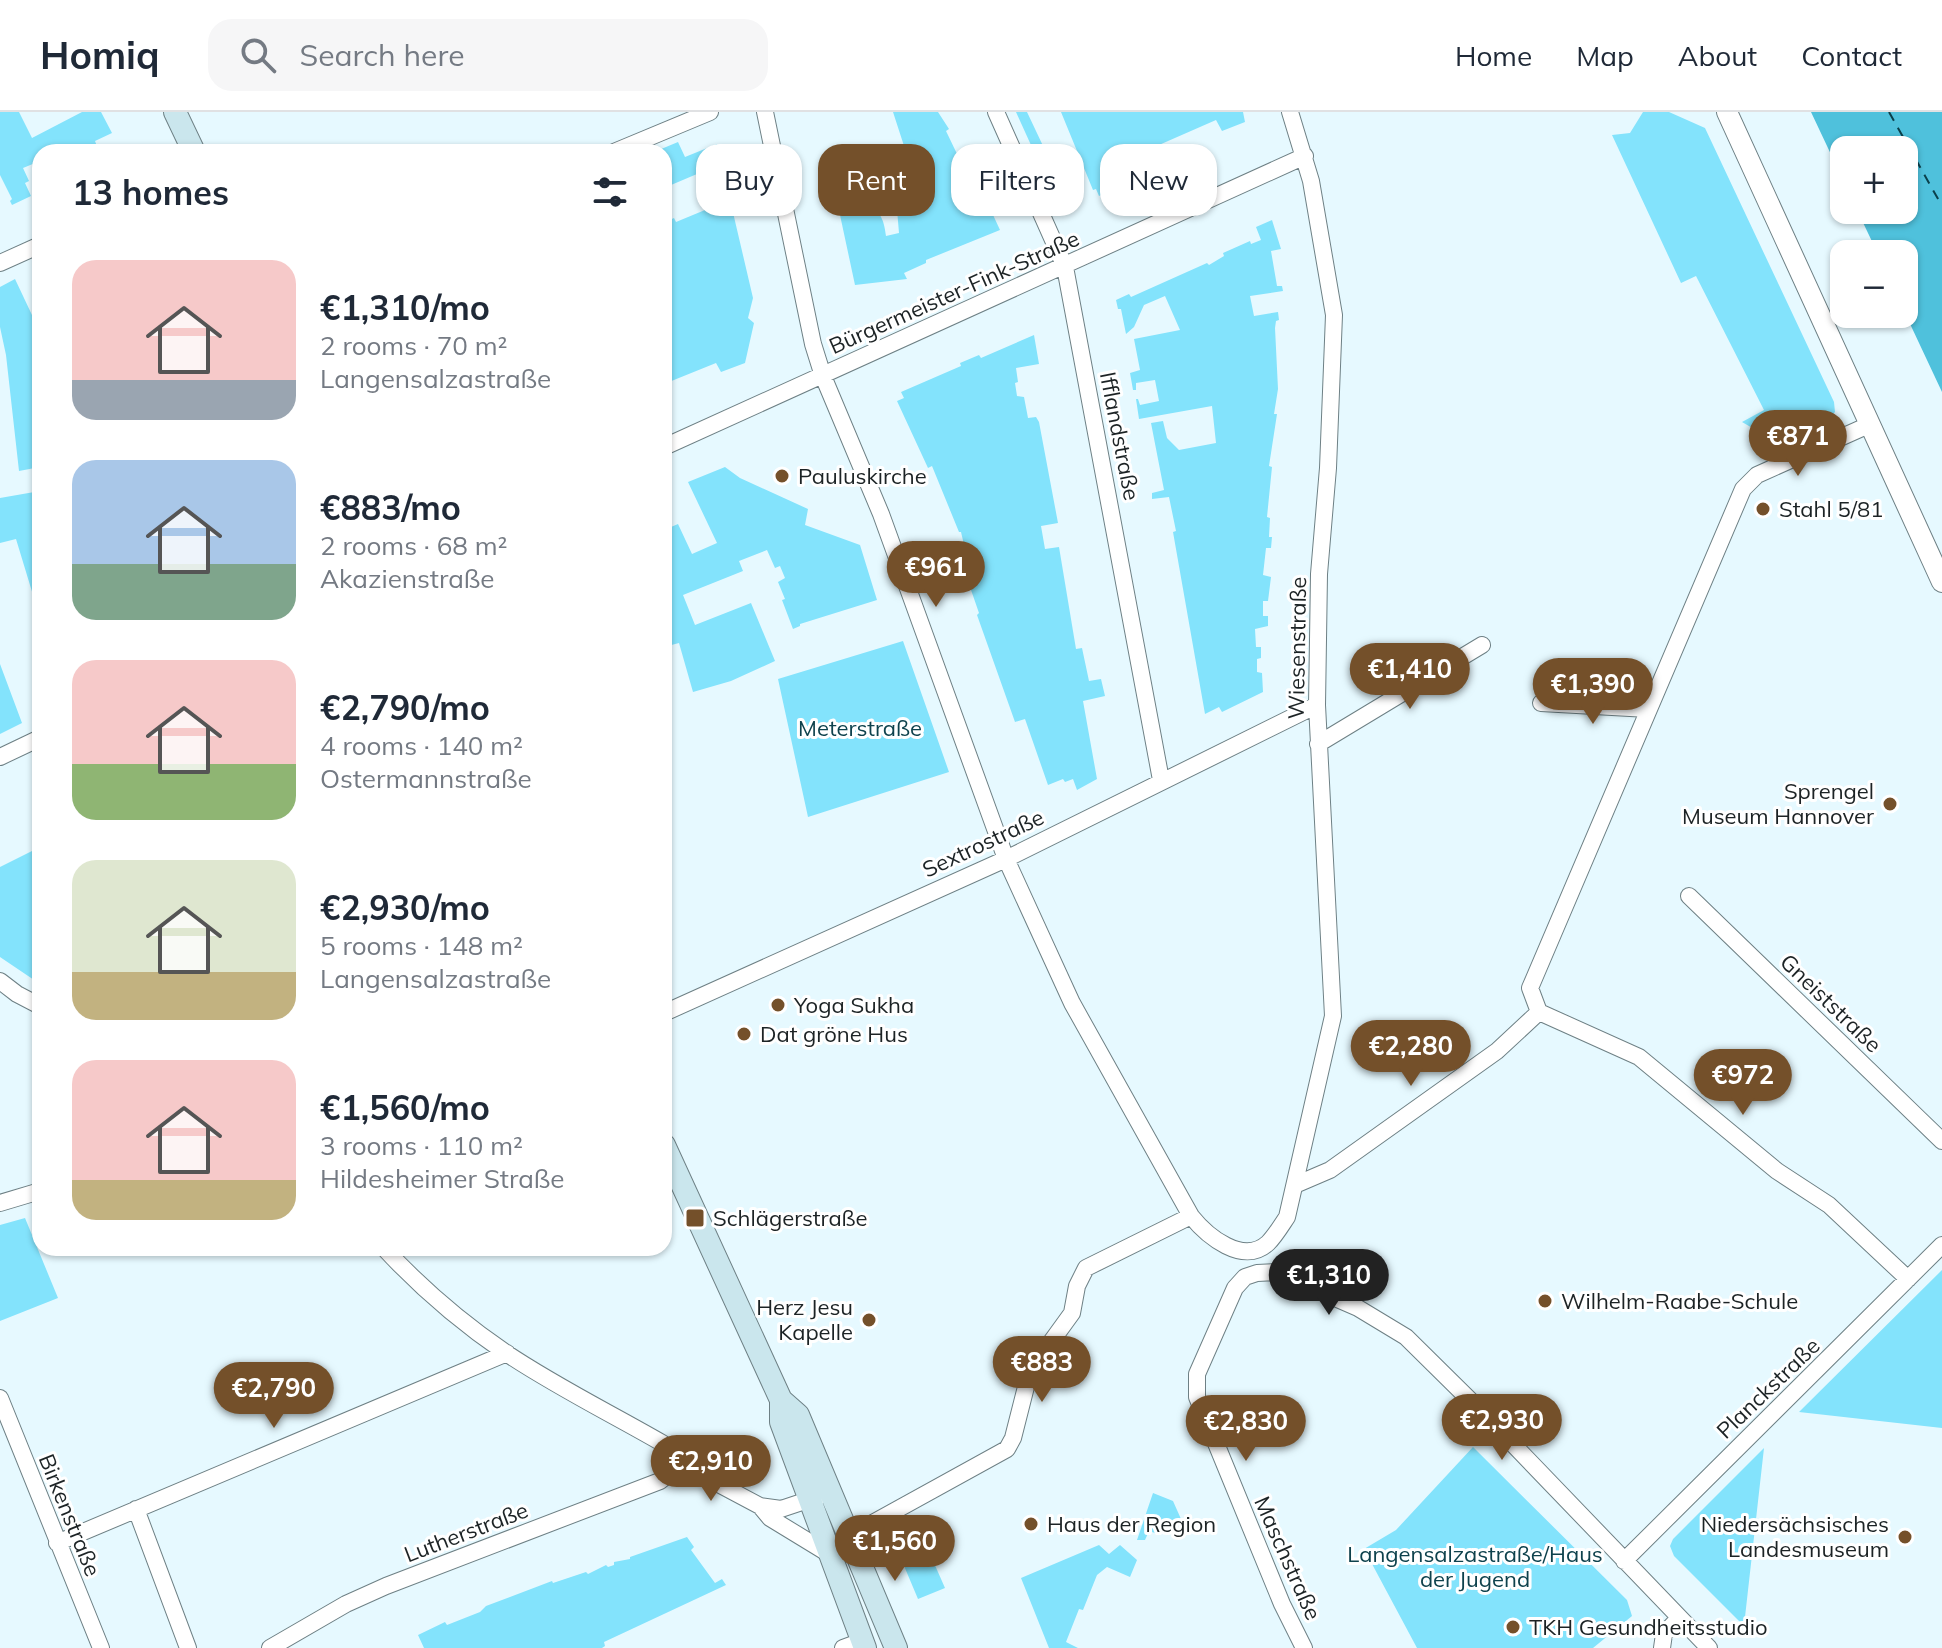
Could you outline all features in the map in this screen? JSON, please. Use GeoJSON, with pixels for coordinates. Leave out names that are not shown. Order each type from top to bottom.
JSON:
{"type":"FeatureCollection","features":[{"type":"Feature","properties":{"kind":"main road"},"geometry":{"type":"LineString","coordinates":[[175,112],[190,144]]}},
{"type":"Feature","properties":{"kind":"main road"},"geometry":{"type":"LineString","coordinates":[[672,1162],[781,1400],[798,1415],[896,1648]]}},
{"type":"Feature","properties":{"kind":"main road"},"geometry":{"type":"LineString","coordinates":[[781,1400],[781,1422],[829,1554],[856,1646]]}},
{"type":"Feature","properties":{"kind":"street"},"geometry":{"type":"LineString","coordinates":[[633,144],[710,112]]}},
{"type":"Feature","properties":{"kind":"street"},"geometry":{"type":"LineString","coordinates":[[765,112],[813,344],[823,376],[881,514],[1006,859],[1072,1003],[1198,1225],[1232,1249],[1259,1250],[1287,1217],[1295,1185],[1343,1161],[1497,1051],[1539,1012]]}},
{"type":"Feature","properties":{"kind":"street","name":"Ifflandstraße"},"geometry":{"type":"LineString","coordinates":[[996,112],[1065,267],[1161,780]]}},
{"type":"Feature","properties":{"kind":"street","name":"Wiesenstraße"},"geometry":{"type":"LineString","coordinates":[[1290,112],[1305,156],[1334,315],[1328,468],[1319,574],[1317,705],[1333,1016],[1295,1185]]}},
{"type":"Feature","properties":{"kind":"street"},"geometry":{"type":"LineString","coordinates":[[1727,112],[1942,582]]}},
{"type":"Feature","properties":{"kind":"street","name":"Bürgermeister-Fink-Straße"},"geometry":{"type":"LineString","coordinates":[[672,443],[1305,156]]}},
{"type":"Feature","properties":{"kind":"street"},"geometry":{"type":"LineString","coordinates":[[0,263],[32,249]]}},
{"type":"Feature","properties":{"kind":"street"},"geometry":{"type":"LineString","coordinates":[[1871,424],[1757,475],[1743,489],[1530,988],[1539,1012],[1639,1057],[1777,1171],[1829,1205],[1908,1279]]}},
{"type":"Feature","properties":{"kind":"street"},"geometry":{"type":"LineString","coordinates":[[1318,744],[1482,645]]}},
{"type":"Feature","properties":{"kind":"street"},"geometry":{"type":"LineString","coordinates":[[1541,703],[1648,709]]}},
{"type":"Feature","properties":{"kind":"street","name":"Sextrostraße"},"geometry":{"type":"LineString","coordinates":[[672,1009],[1006,859],[1317,705]]}},
{"type":"Feature","properties":{"kind":"street"},"geometry":{"type":"LineString","coordinates":[[0,757],[32,742]]}},
{"type":"Feature","properties":{"kind":"street","name":"Gneiststraße"},"geometry":{"type":"LineString","coordinates":[[1689,896],[1942,1141]]}},
{"type":"Feature","properties":{"kind":"street"},"geometry":{"type":"LineString","coordinates":[[0,981],[32,1002]]}},
{"type":"Feature","properties":{"kind":"street"},"geometry":{"type":"LineString","coordinates":[[0,1203],[32,1193]]}},
{"type":"Feature","properties":{"kind":"street"},"geometry":{"type":"LineString","coordinates":[[851,1535],[1007,1449],[1013,1438],[1030,1371],[1072,1313],[1077,1286],[1086,1268],[1191,1216]]}},
{"type":"Feature","properties":{"kind":"street","name":"Planckstraße"},"geometry":{"type":"LineString","coordinates":[[1624,1561],[1942,1245]]}},
{"type":"Feature","properties":{"kind":"street"},"geometry":{"type":"LineString","coordinates":[[391,1256],[444,1305],[507,1353],[662,1443],[681,1464],[760,1506],[781,1509],[832,1491]]}},
{"type":"Feature","properties":{"kind":"street","name":"Maschstraße"},"geometry":{"type":"LineString","coordinates":[[1304,1648],[1282,1604],[1197,1397],[1197,1374],[1235,1288],[1245,1277],[1257,1273],[1275,1272],[1358,1308],[1406,1337],[1624,1561]]}},
{"type":"Feature","properties":{"kind":"street"},"geometry":{"type":"LineString","coordinates":[[57,1543],[507,1353]]}},
{"type":"Feature","properties":{"kind":"street","name":"Birkenstraße"},"geometry":{"type":"LineString","coordinates":[[0,1398],[101,1648]]}},
{"type":"Feature","properties":{"kind":"street","name":"Lutherstraße"},"geometry":{"type":"LineString","coordinates":[[270,1648],[346,1604],[386,1586],[660,1481],[681,1464]]}},
{"type":"Feature","properties":{"kind":"street"},"geometry":{"type":"LineString","coordinates":[[760,1506],[770,1518],[829,1554]]}},
{"type":"Feature","properties":{"kind":"street"},"geometry":{"type":"LineString","coordinates":[[136,1509],[188,1648]]}},
{"type":"Feature","properties":{"kind":"street"},"geometry":{"type":"LineString","coordinates":[[1624,1561],[1709,1648]]}},
{"type":"Feature","properties":{"kind":"street"},"geometry":{"type":"LineString","coordinates":[[1662,1648],[1664,1634],[1679,1618]]}},
{"type":"Feature","properties":{"kind":"green space"},"geometry":{"type":"Polygon","coordinates":[[[0,112],[19,112],[32,138],[82,112],[101,112],[112,133],[95,141],[96,144],[32,144],[32,164],[23,168],[31,196],[12,205],[0,175],[0,112]]]}},
{"type":"Feature","properties":{"kind":"green space"},"geometry":{"type":"Polygon","coordinates":[[[893,112],[938,112],[949,129],[946,131],[952,144],[951,216],[994,216],[1000,230],[926,260],[926,263],[904,273],[907,279],[855,285],[840,216],[880,216],[886,236],[899,233],[898,216],[935,216],[935,144],[903,144],[893,112]]]}},
{"type":"Feature","properties":{"kind":"green space"},"geometry":{"type":"Polygon","coordinates":[[[1016,112],[1027,112],[1042,144],[1030,144],[1016,112]]]}},
{"type":"Feature","properties":{"kind":"green space"},"geometry":{"type":"Polygon","coordinates":[[[1061,112],[1243,112],[1245,122],[1222,131],[1216,120],[1161,144],[1100,144],[1099,196],[1096,189],[1093,190],[1084,168],[1084,144],[1074,144],[1061,112]]]}},
{"type":"Feature","properties":{"kind":"green space"},"geometry":{"type":"Polygon","coordinates":[[[1643,112],[1669,112],[1705,128],[1834,402],[1835,412],[1826,422],[1780,444],[1742,422],[1764,410],[1696,276],[1681,283],[1612,135],[1630,133],[1643,112]]]}},
{"type":"Feature","properties":{"kind":"green space"},"geometry":{"type":"Polygon","coordinates":[[[678,142],[685,157],[696,153],[696,174],[672,185],[672,144],[678,142]]]}},
{"type":"Feature","properties":{"kind":"green space"},"geometry":{"type":"Polygon","coordinates":[[[696,214],[734,216],[753,298],[748,318],[754,323],[745,363],[721,372],[716,363],[672,381],[672,219],[676,222],[696,214]]]}},
{"type":"Feature","properties":{"kind":"green space"},"geometry":{"type":"Polygon","coordinates":[[[1272,220],[1281,249],[1271,251],[1277,286],[1282,286],[1283,291],[1250,296],[1254,316],[1278,312],[1279,320],[1275,328],[1278,389],[1274,414],[1277,414],[1269,466],[1272,467],[1267,517],[1270,518],[1269,537],[1272,537],[1271,548],[1266,548],[1263,575],[1271,577],[1268,601],[1263,601],[1263,616],[1268,616],[1268,626],[1255,629],[1256,647],[1261,647],[1257,672],[1262,673],[1263,692],[1222,712],[1219,707],[1205,714],[1169,497],[1152,499],[1152,493],[1164,490],[1151,423],[1163,421],[1167,438],[1179,450],[1216,443],[1212,406],[1139,419],[1136,399],[1140,405],[1159,401],[1155,380],[1136,383],[1136,390],[1133,390],[1130,373],[1140,370],[1134,339],[1180,330],[1165,296],[1144,305],[1134,327],[1126,334],[1116,300],[1129,294],[1131,297],[1207,263],[1209,265],[1224,256],[1223,253],[1250,241],[1251,244],[1261,240],[1256,227],[1272,220]]]}},
{"type":"Feature","properties":{"kind":"green space"},"geometry":{"type":"Polygon","coordinates":[[[15,279],[32,315],[32,469],[19,471],[0,327],[0,287],[15,279]]]}},
{"type":"Feature","properties":{"kind":"green space"},"geometry":{"type":"Polygon","coordinates":[[[1034,335],[1039,364],[1016,368],[1018,382],[1015,383],[1017,396],[1024,397],[1028,418],[1036,417],[1039,422],[1058,523],[1041,526],[1045,549],[1059,547],[1076,649],[1082,648],[1089,681],[1101,679],[1105,696],[1083,701],[1097,779],[1077,790],[1073,779],[1048,785],[1025,719],[1015,722],[962,564],[968,562],[961,532],[932,466],[928,468],[897,401],[904,398],[901,392],[961,366],[960,363],[979,355],[981,358],[1034,335]]]}},
{"type":"Feature","properties":{"kind":"green space"},"geometry":{"type":"Polygon","coordinates":[[[725,467],[740,478],[808,509],[805,525],[860,545],[877,600],[800,624],[793,629],[778,582],[785,578],[780,566],[775,568],[767,550],[739,561],[743,571],[683,595],[695,625],[751,603],[775,661],[731,681],[693,692],[679,643],[672,645],[672,527],[678,524],[692,554],[717,543],[688,482],[725,467]]]}},
{"type":"Feature","properties":{"kind":"green space"},"geometry":{"type":"Polygon","coordinates":[[[32,492],[32,592],[16,539],[0,543],[0,498],[32,492]]]}},
{"type":"Feature","properties":{"kind":"green space","name":"Meterstraße"},"geometry":{"type":"Polygon","coordinates":[[[903,641],[949,772],[808,817],[778,679],[903,641]]]}},
{"type":"Feature","properties":{"kind":"green space"},"geometry":{"type":"Polygon","coordinates":[[[0,664],[22,723],[0,734],[0,664]]]}},
{"type":"Feature","properties":{"kind":"green space"},"geometry":{"type":"Polygon","coordinates":[[[32,851],[32,979],[0,957],[0,867],[32,851]]]}},
{"type":"Feature","properties":{"kind":"green space"},"geometry":{"type":"Polygon","coordinates":[[[25,1218],[32,1235],[32,1256],[41,1256],[58,1298],[0,1321],[0,1225],[25,1218]]]}},
{"type":"Feature","properties":{"kind":"green space"},"geometry":{"type":"Polygon","coordinates":[[[1942,1270],[1942,1428],[1799,1412],[1942,1270]]]}},
{"type":"Feature","properties":{"kind":"green space","name":"Langensalzastraße/Haus der Jugend"},"geometry":{"type":"Polygon","coordinates":[[[1473,1447],[1627,1600],[1632,1616],[1593,1648],[1417,1648],[1364,1549],[1396,1530],[1473,1447]]]}},
{"type":"Feature","properties":{"kind":"green space"},"geometry":{"type":"Polygon","coordinates":[[[1764,1448],[1744,1626],[1674,1556],[1670,1546],[1673,1539],[1764,1448]]]}},
{"type":"Feature","properties":{"kind":"green space"},"geometry":{"type":"Polygon","coordinates":[[[1153,1493],[1173,1501],[1181,1519],[1177,1527],[1158,1534],[1149,1531],[1145,1540],[1137,1540],[1153,1493]]]}},
{"type":"Feature","properties":{"kind":"green space"},"geometry":{"type":"Polygon","coordinates":[[[916,1522],[945,1588],[918,1599],[891,1535],[916,1522]]]}},
{"type":"Feature","properties":{"kind":"green space"},"geometry":{"type":"Polygon","coordinates":[[[687,1537],[694,1547],[691,1550],[715,1583],[722,1579],[726,1585],[604,1642],[602,1648],[424,1648],[418,1635],[552,1581],[588,1574],[687,1537]]]}},
{"type":"Feature","properties":{"kind":"green space"},"geometry":{"type":"Polygon","coordinates":[[[1099,1545],[1109,1554],[1120,1545],[1137,1560],[1130,1577],[1107,1567],[1097,1575],[1066,1642],[1078,1648],[1049,1648],[1021,1578],[1099,1545]]]}},
{"type":"Feature","properties":{"kind":"shaded area"},"geometry":{"type":"Polygon","coordinates":[[[1811,112],[1942,112],[1942,392],[1912,328],[1918,328],[1918,240],[1871,240],[1864,224],[1918,224],[1918,136],[1830,136],[1830,152],[1811,112]]]}},
{"type":"Feature","properties":{"kind":"ferry route"},"geometry":{"type":"LineString","coordinates":[[1889,112],[1942,206]]}},
{"type":"Feature","properties":{"kind":"place","name":"Pauluskirche"},"geometry":{"type":"Point","coordinates":[782,476]}},
{"type":"Feature","properties":{"kind":"place","name":"Stahl 5/81"},"geometry":{"type":"Point","coordinates":[1763,509]}},
{"type":"Feature","properties":{"kind":"place","name":"Sprengel Museum Hannover"},"geometry":{"type":"Point","coordinates":[1890,804]}},
{"type":"Feature","properties":{"kind":"place","name":"Yoga Sukha"},"geometry":{"type":"Point","coordinates":[778,1005]}},
{"type":"Feature","properties":{"kind":"place","name":"Dat gröne Hus"},"geometry":{"type":"Point","coordinates":[744,1034]}},
{"type":"Feature","properties":{"kind":"place","name":"Schlägerstraße"},"geometry":{"type":"Point","coordinates":[695,1218]}},
{"type":"Feature","properties":{"kind":"place","name":"Wilhelm-Raabe-Schule"},"geometry":{"type":"Point","coordinates":[1545,1301]}},
{"type":"Feature","properties":{"kind":"place","name":"Herz Jesu Kapelle"},"geometry":{"type":"Point","coordinates":[869,1320]}},
{"type":"Feature","properties":{"kind":"place","name":"Haus der Region"},"geometry":{"type":"Point","coordinates":[1031,1524]}},
{"type":"Feature","properties":{"kind":"place","name":"Niedersächsisches Landesmuseum"},"geometry":{"type":"Point","coordinates":[1905,1537]}},
{"type":"Feature","properties":{"kind":"place","name":"TKH Gesundheitsstudio"},"geometry":{"type":"Point","coordinates":[1513,1627]}}]}
